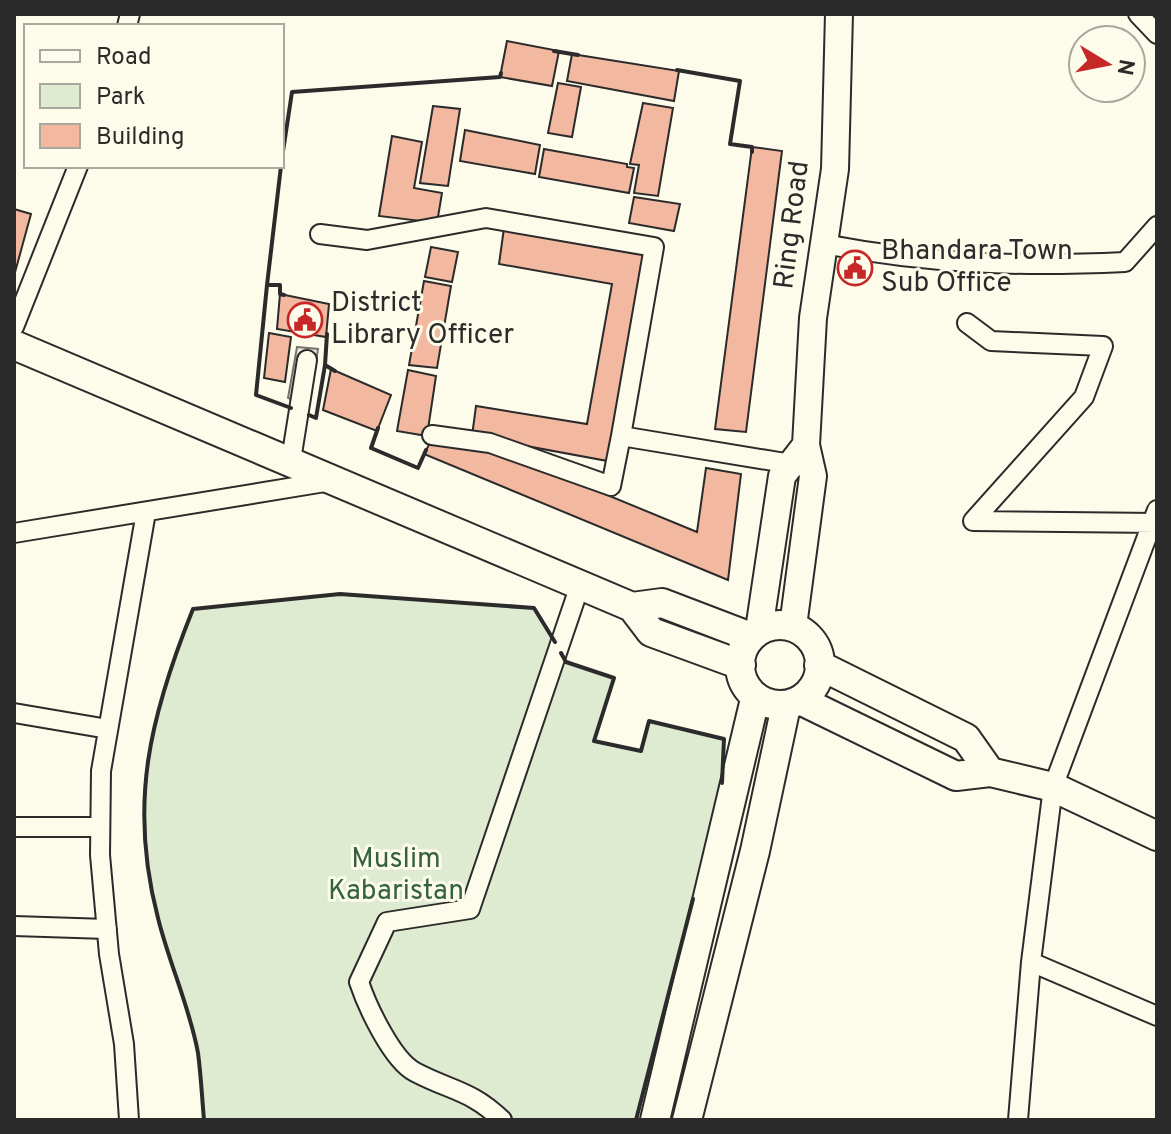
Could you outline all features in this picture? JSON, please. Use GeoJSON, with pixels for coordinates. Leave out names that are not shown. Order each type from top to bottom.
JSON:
{"type":"FeatureCollection","features":[{"type":"Feature","properties":{"kind":"main road"},"geometry":{"type":"LineString","coordinates":[[14,345],[339,480],[632,607],[651,632],[741,665]]}},
{"type":"Feature","properties":{"kind":"main road"},"geometry":{"type":"LineString","coordinates":[[632,607],[662,603],[755,633]]}},
{"type":"Feature","properties":{"kind":"main road"},"geometry":{"type":"LineString","coordinates":[[778,623],[793,626],[810,639],[819,665],[813,685],[793,703],[687,1118],[656,1115],[755,699],[742,676],[741,665],[742,652],[755,633],[778,623]]}},
{"type":"Feature","properties":{"kind":"main road"},"geometry":{"type":"LineString","coordinates":[[819,665],[966,738],[990,772]]}},
{"type":"Feature","properties":{"kind":"main road"},"geometry":{"type":"LineString","coordinates":[[755,699],[793,703],[956,776],[990,772],[1053,787],[1157,835]]}},
{"type":"Feature","properties":{"kind":"street"},"geometry":{"type":"LineString","coordinates":[[1138,14],[1157,34]]}},
{"type":"Feature","properties":{"kind":"street","name":"Ring Road"},"geometry":{"type":"LineString","coordinates":[[755,633],[782,476],[798,454],[813,318],[835,169],[843,20]]}},
{"type":"Feature","properties":{"kind":"street"},"geometry":{"type":"LineString","coordinates":[[14,327],[77,168]]}},
{"type":"Feature","properties":{"kind":"street"},"geometry":{"type":"LineString","coordinates":[[320,234],[367,240],[486,218],[654,247],[611,486],[490,443],[432,435]]}},
{"type":"Feature","properties":{"kind":"street"},"geometry":{"type":"LineString","coordinates":[[824,244],[904,259],[995,265],[1125,262],[1157,226]]}},
{"type":"Feature","properties":{"kind":"street"},"geometry":{"type":"LineString","coordinates":[[967,323],[991,341],[1103,346],[1084,397],[973,521],[1156,518],[1053,787],[1031,962],[1018,1120]]}},
{"type":"Feature","properties":{"kind":"street"},"geometry":{"type":"LineString","coordinates":[[291,460],[307,360]]}},
{"type":"Feature","properties":{"kind":"street"},"geometry":{"type":"LineString","coordinates":[[621,436],[798,454]]}},
{"type":"Feature","properties":{"kind":"street","name":"Ring Road"},"geometry":{"type":"LineString","coordinates":[[793,626],[813,476],[798,454]]}},
{"type":"Feature","properties":{"kind":"street"},"geometry":{"type":"LineString","coordinates":[[14,533],[339,480]]}},
{"type":"Feature","properties":{"kind":"street"},"geometry":{"type":"LineString","coordinates":[[129,1120],[124,1044],[107,929],[100,827],[101,771],[146,512]]}},
{"type":"Feature","properties":{"kind":"street"},"geometry":{"type":"LineString","coordinates":[[502,1120],[480,1099],[411,1070],[371,1017],[359,982],[387,922],[470,909],[580,585]]}},
{"type":"Feature","properties":{"kind":"street"},"geometry":{"type":"LineString","coordinates":[[14,713],[108,729]]}},
{"type":"Feature","properties":{"kind":"street"},"geometry":{"type":"LineString","coordinates":[[14,827],[100,827]]}},
{"type":"Feature","properties":{"kind":"street"},"geometry":{"type":"LineString","coordinates":[[14,926],[107,929]]}},
{"type":"Feature","properties":{"kind":"street"},"geometry":{"type":"LineString","coordinates":[[1031,962],[1157,1016]]}},
{"type":"Feature","properties":{"kind":"green space","name":"Muslim Kabaristan"},"geometry":{"type":"Polygon","coordinates":[[[340,594],[534,608],[566,662],[614,678],[594,741],[641,751],[649,721],[724,739],[722,789],[636,1120],[204,1120],[194,1036],[158,918],[149,876],[145,798],[155,724],[165,686],[193,609],[340,594]]]}},
{"type":"Feature","properties":{"kind":"shaded area"},"geometry":{"type":"Polygon","coordinates":[[[297,347],[318,349],[309,407],[288,398],[297,347]]]}},
{"type":"Feature","properties":{"kind":"building"},"geometry":{"type":"Polygon","coordinates":[[[507,41],[559,51],[552,86],[500,77],[507,41]]]}},
{"type":"Feature","properties":{"kind":"building"},"geometry":{"type":"Polygon","coordinates":[[[572,54],[679,71],[674,101],[567,81],[572,54]]]}},
{"type":"Feature","properties":{"kind":"building"},"geometry":{"type":"Polygon","coordinates":[[[558,83],[581,87],[572,137],[548,133],[558,83]]]}},
{"type":"Feature","properties":{"kind":"building"},"geometry":{"type":"Polygon","coordinates":[[[643,103],[673,108],[658,196],[634,193],[639,165],[630,164],[643,103]]]}},
{"type":"Feature","properties":{"kind":"building"},"geometry":{"type":"Polygon","coordinates":[[[433,106],[460,109],[448,186],[420,183],[433,106]]]}},
{"type":"Feature","properties":{"kind":"building"},"geometry":{"type":"Polygon","coordinates":[[[465,130],[540,145],[535,174],[460,161],[465,130]]]}},
{"type":"Feature","properties":{"kind":"building"},"geometry":{"type":"Polygon","coordinates":[[[392,136],[422,142],[414,188],[442,193],[437,223],[379,216],[392,136]]]}},
{"type":"Feature","properties":{"kind":"building"},"geometry":{"type":"Polygon","coordinates":[[[752,147],[782,151],[746,432],[715,429],[752,147]]]}},
{"type":"Feature","properties":{"kind":"building"},"geometry":{"type":"Polygon","coordinates":[[[544,149],[627,164],[627,167],[634,168],[629,193],[539,177],[544,149]]]}},
{"type":"Feature","properties":{"kind":"building"},"geometry":{"type":"Polygon","coordinates":[[[634,197],[680,204],[674,231],[629,223],[634,197]]]}},
{"type":"Feature","properties":{"kind":"building"},"geometry":{"type":"Polygon","coordinates":[[[14,209],[31,214],[14,276],[14,209]]]}},
{"type":"Feature","properties":{"kind":"building"},"geometry":{"type":"Polygon","coordinates":[[[504,228],[648,251],[613,462],[472,436],[476,406],[587,424],[612,284],[499,264],[504,228]]]}},
{"type":"Feature","properties":{"kind":"building"},"geometry":{"type":"Polygon","coordinates":[[[431,247],[458,252],[452,282],[425,277],[431,247]]]}},
{"type":"Feature","properties":{"kind":"building"},"geometry":{"type":"Polygon","coordinates":[[[424,281],[451,286],[437,368],[409,365],[424,281]]]}},
{"type":"Feature","properties":{"kind":"building"},"geometry":{"type":"Polygon","coordinates":[[[280,294],[329,304],[326,337],[277,329],[280,294]]]}},
{"type":"Feature","properties":{"kind":"building"},"geometry":{"type":"Polygon","coordinates":[[[269,333],[291,337],[285,382],[264,378],[269,333]]]}},
{"type":"Feature","properties":{"kind":"building"},"geometry":{"type":"Polygon","coordinates":[[[331,369],[391,395],[377,431],[323,410],[331,369]]]}},
{"type":"Feature","properties":{"kind":"building"},"geometry":{"type":"Polygon","coordinates":[[[408,370],[436,376],[427,436],[397,431],[408,370]]]}},
{"type":"Feature","properties":{"kind":"building"},"geometry":{"type":"Polygon","coordinates":[[[431,441],[498,450],[697,532],[706,468],[741,474],[728,580],[424,454],[431,441]]]}},
{"type":"Feature","properties":{"kind":"wall"},"geometry":{"type":"LineString","coordinates":[[554,51],[578,55]]}},
{"type":"Feature","properties":{"kind":"wall"},"geometry":{"type":"LineString","coordinates":[[677,70],[740,81],[730,144],[752,147],[752,152]]}},
{"type":"Feature","properties":{"kind":"wall"},"geometry":{"type":"LineString","coordinates":[[284,145],[292,92],[500,77],[501,73]]}},
{"type":"Feature","properties":{"kind":"wall"},"geometry":{"type":"LineString","coordinates":[[281,168],[267,285],[280,285],[280,294],[284,295]]}},
{"type":"Feature","properties":{"kind":"wall"},"geometry":{"type":"LineString","coordinates":[[267,285],[256,395],[291,408]]}},
{"type":"Feature","properties":{"kind":"wall"},"geometry":{"type":"LineString","coordinates":[[327,334],[325,365],[335,371]]}},
{"type":"Feature","properties":{"kind":"wall"},"geometry":{"type":"LineString","coordinates":[[309,415],[316,418],[325,365]]}},
{"type":"Feature","properties":{"kind":"wall"},"geometry":{"type":"LineString","coordinates":[[378,428],[371,448],[418,468],[426,450]]}},
{"type":"Feature","properties":{"kind":"wall"},"geometry":{"type":"LineString","coordinates":[[204,1120],[198,1053],[158,918],[145,837],[148,761],[155,724],[165,686],[193,609],[340,594],[534,608],[555,642]]}},
{"type":"Feature","properties":{"kind":"wall"},"geometry":{"type":"LineString","coordinates":[[561,653],[566,662],[614,678],[594,741],[641,751],[649,721],[724,739],[722,783]]}},
{"type":"Feature","properties":{"kind":"wall"},"geometry":{"type":"LineString","coordinates":[[636,1120],[693,899]]}},
{"type":"Feature","properties":{"kind":"place","name":"Bhandara Town Sub Office"},"geometry":{"type":"Point","coordinates":[855,268]}},
{"type":"Feature","properties":{"kind":"place","name":"District Library Officer"},"geometry":{"type":"Point","coordinates":[305,320]}}]}
